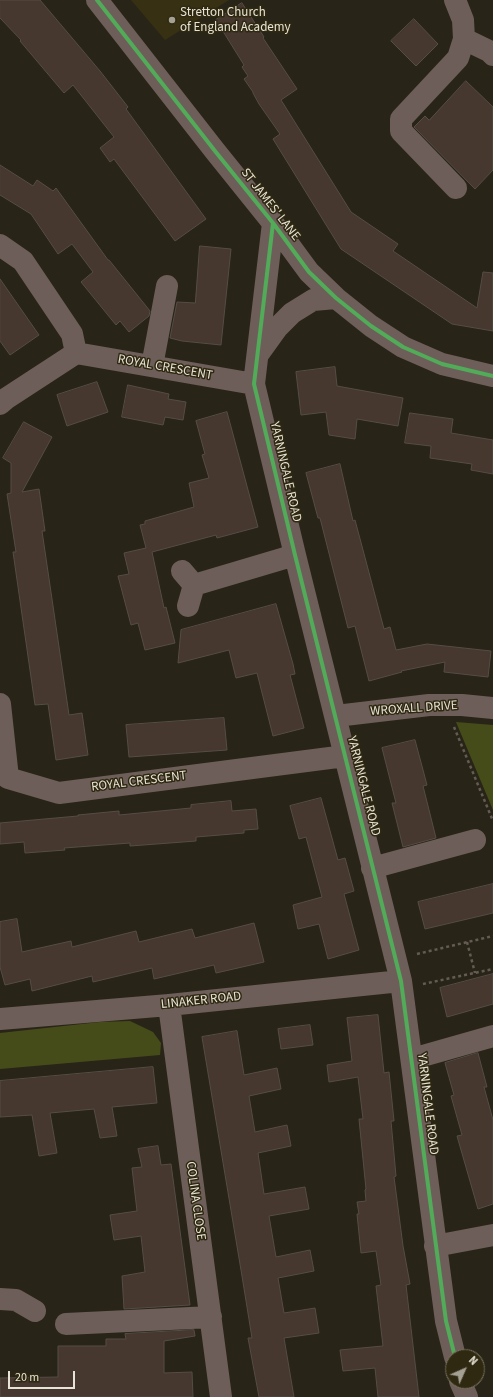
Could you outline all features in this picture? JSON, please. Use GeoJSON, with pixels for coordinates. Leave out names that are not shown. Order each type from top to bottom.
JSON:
{"type":"FeatureCollection","features":[{"type":"Feature","properties":{"kind":"street","name":"ST JAMES' LANE"},"geometry":{"type":"LineString","coordinates":[[97,0],[310,272],[336,298],[371,326],[403,347],[442,364],[493,376]]}},
{"type":"Feature","properties":{"kind":"street"},"geometry":{"type":"LineString","coordinates":[[455,0],[463,20],[464,39],[458,58],[402,119],[401,131],[456,188]]}},
{"type":"Feature","properties":{"kind":"street"},"geometry":{"type":"LineString","coordinates":[[464,39],[488,50],[493,54]]}},
{"type":"Feature","properties":{"kind":"street","name":"YARNINGALE ROAD"},"geometry":{"type":"LineString","coordinates":[[273,223],[254,384],[294,555],[336,716],[372,868],[402,985],[435,1246],[446,1321],[452,1349]]}},
{"type":"Feature","properties":{"kind":"street"},"geometry":{"type":"LineString","coordinates":[[0,245],[23,261],[72,334],[76,353],[0,404]]}},
{"type":"Feature","properties":{"kind":"street"},"geometry":{"type":"LineString","coordinates":[[152,366],[167,286]]}},
{"type":"Feature","properties":{"kind":"street","name":"YARNINGALE ROAD"},"geometry":{"type":"LineString","coordinates":[[258,354],[277,328],[292,313],[313,300],[336,298]]}},
{"type":"Feature","properties":{"kind":"street","name":"ROYAL CRESCENT"},"geometry":{"type":"LineString","coordinates":[[76,353],[254,384]]}},
{"type":"Feature","properties":{"kind":"street"},"geometry":{"type":"LineString","coordinates":[[188,606],[188,578],[294,555]]}},
{"type":"Feature","properties":{"kind":"street","name":"ROYAL CRESCENT"},"geometry":{"type":"LineString","coordinates":[[0,704],[4,777],[59,792],[345,756]]}},
{"type":"Feature","properties":{"kind":"street","name":"WROXALL DRIVE"},"geometry":{"type":"LineString","coordinates":[[336,716],[412,707],[444,705],[493,708]]}},
{"type":"Feature","properties":{"kind":"street"},"geometry":{"type":"LineString","coordinates":[[372,868],[475,840]]}},
{"type":"Feature","properties":{"kind":"street","name":"LINAKER ROAD"},"geometry":{"type":"LineString","coordinates":[[0,1019],[402,985]]}},
{"type":"Feature","properties":{"kind":"street","name":"COLINA CLOSE"},"geometry":{"type":"LineString","coordinates":[[169,1005],[221,1397]]}},
{"type":"Feature","properties":{"kind":"street"},"geometry":{"type":"LineString","coordinates":[[412,1059],[493,1036]]}},
{"type":"Feature","properties":{"kind":"street"},"geometry":{"type":"LineString","coordinates":[[435,1246],[493,1234]]}},
{"type":"Feature","properties":{"kind":"street"},"geometry":{"type":"LineString","coordinates":[[0,1299],[16,1300],[35,1311]]}},
{"type":"Feature","properties":{"kind":"street"},"geometry":{"type":"LineString","coordinates":[[66,1324],[211,1317]]}},
{"type":"Feature","properties":{"kind":"path"},"geometry":{"type":"LineString","coordinates":[[444,705],[493,821]]}},
{"type":"Feature","properties":{"kind":"path"},"geometry":{"type":"LineString","coordinates":[[396,959],[493,936]]}},
{"type":"Feature","properties":{"kind":"path"},"geometry":{"type":"LineString","coordinates":[[467,942],[475,973]]}},
{"type":"Feature","properties":{"kind":"path"},"geometry":{"type":"LineString","coordinates":[[402,985],[493,969]]}},
{"type":"Feature","properties":{"kind":"shaded area","name":"Stretton Church of England Academy"},"geometry":{"type":"Polygon","coordinates":[[[131,0],[229,0],[165,40],[131,0]]]}},
{"type":"Feature","properties":{"kind":"green space"},"geometry":{"type":"Polygon","coordinates":[[[456,722],[493,725],[493,810],[456,722]]]}},
{"type":"Feature","properties":{"kind":"green space"},"geometry":{"type":"Polygon","coordinates":[[[130,1021],[153,1032],[161,1043],[160,1055],[0,1069],[0,1033],[100,1022],[130,1021]]]}},
{"type":"Feature","properties":{"kind":"building"},"geometry":{"type":"Polygon","coordinates":[[[0,0],[40,0],[100,71],[128,107],[126,109],[206,219],[175,241],[114,159],[110,162],[100,148],[114,137],[73,85],[64,93],[20,41],[21,40],[0,18],[0,0]]]}},
{"type":"Feature","properties":{"kind":"building"},"geometry":{"type":"Polygon","coordinates":[[[242,3],[297,89],[281,100],[351,212],[398,244],[393,251],[477,308],[483,272],[493,273],[493,331],[452,324],[341,249],[273,139],[280,134],[244,79],[248,76],[242,67],[244,65],[216,20],[242,3]]]}},
{"type":"Feature","properties":{"kind":"building"},"geometry":{"type":"Polygon","coordinates":[[[414,19],[438,44],[416,66],[391,41],[414,19]]]}},
{"type":"Feature","properties":{"kind":"building"},"geometry":{"type":"Polygon","coordinates":[[[466,81],[493,107],[493,170],[475,189],[414,127],[425,116],[429,120],[466,81]]]}},
{"type":"Feature","properties":{"kind":"building"},"geometry":{"type":"Polygon","coordinates":[[[0,165],[33,186],[37,180],[53,191],[56,188],[108,260],[150,311],[149,316],[129,332],[120,321],[116,325],[81,282],[93,272],[72,244],[58,254],[31,214],[0,195],[0,165]]]}},
{"type":"Feature","properties":{"kind":"building"},"geometry":{"type":"Polygon","coordinates":[[[200,246],[231,249],[221,345],[182,341],[170,338],[177,302],[195,303],[200,246]]]}},
{"type":"Feature","properties":{"kind":"building"},"geometry":{"type":"Polygon","coordinates":[[[0,279],[39,335],[10,355],[0,341],[0,279]]]}},
{"type":"Feature","properties":{"kind":"building"},"geometry":{"type":"Polygon","coordinates":[[[335,367],[337,386],[403,398],[398,426],[357,419],[355,439],[329,435],[326,412],[301,415],[296,372],[335,367]]]}},
{"type":"Feature","properties":{"kind":"building"},"geometry":{"type":"Polygon","coordinates":[[[97,382],[108,412],[67,426],[57,395],[97,382]]]}},
{"type":"Feature","properties":{"kind":"building"},"geometry":{"type":"Polygon","coordinates":[[[128,385],[169,394],[168,399],[186,402],[183,420],[165,417],[163,425],[122,417],[128,385]]]}},
{"type":"Feature","properties":{"kind":"building"},"geometry":{"type":"Polygon","coordinates":[[[227,412],[258,527],[217,538],[216,535],[152,552],[164,608],[166,607],[175,643],[145,650],[138,623],[131,625],[118,576],[129,574],[124,553],[146,548],[140,525],[145,524],[145,521],[194,507],[189,483],[209,478],[202,455],[205,454],[196,421],[227,412]]]}},
{"type":"Feature","properties":{"kind":"building"},"geometry":{"type":"Polygon","coordinates":[[[410,413],[453,419],[451,433],[493,440],[493,474],[471,470],[472,464],[430,458],[431,446],[405,443],[410,413]]]}},
{"type":"Feature","properties":{"kind":"building"},"geometry":{"type":"Polygon","coordinates":[[[24,422],[52,437],[22,492],[39,489],[45,531],[42,531],[69,715],[82,713],[88,755],[56,760],[48,704],[35,705],[13,552],[16,552],[7,494],[11,493],[11,463],[3,458],[24,422]]]}},
{"type":"Feature","properties":{"kind":"building"},"geometry":{"type":"Polygon","coordinates":[[[340,464],[353,521],[355,520],[384,629],[390,627],[396,650],[427,644],[491,651],[488,677],[444,672],[445,662],[401,671],[402,672],[369,681],[355,626],[348,628],[320,518],[318,518],[306,473],[340,464]]]}},
{"type":"Feature","properties":{"kind":"building"},"geometry":{"type":"Polygon","coordinates":[[[276,604],[293,664],[295,674],[290,675],[304,728],[273,736],[257,673],[236,678],[229,650],[178,663],[181,630],[276,604]]]}},
{"type":"Feature","properties":{"kind":"building"},"geometry":{"type":"Polygon","coordinates":[[[224,718],[227,750],[129,757],[126,725],[224,718]]]}},
{"type":"Feature","properties":{"kind":"building"},"geometry":{"type":"Polygon","coordinates":[[[415,740],[427,785],[423,786],[436,838],[403,847],[392,803],[396,803],[382,748],[415,740]]]}},
{"type":"Feature","properties":{"kind":"building"},"geometry":{"type":"Polygon","coordinates":[[[321,798],[338,860],[345,858],[354,891],[344,894],[359,950],[328,959],[319,924],[298,929],[293,905],[322,897],[306,837],[299,839],[290,806],[321,798]]]}},
{"type":"Feature","properties":{"kind":"building"},"geometry":{"type":"Polygon","coordinates":[[[231,801],[232,811],[256,809],[258,829],[244,830],[244,833],[196,837],[196,841],[130,846],[130,843],[64,848],[65,850],[25,853],[24,842],[0,844],[0,823],[119,811],[119,815],[191,808],[191,805],[231,801]]]}},
{"type":"Feature","properties":{"kind":"building"},"geometry":{"type":"Polygon","coordinates":[[[493,884],[493,913],[425,929],[418,902],[493,884]]]}},
{"type":"Feature","properties":{"kind":"building"},"geometry":{"type":"Polygon","coordinates":[[[17,919],[22,952],[71,941],[72,947],[136,931],[139,942],[192,929],[195,938],[254,923],[264,962],[216,973],[214,965],[154,979],[152,968],[93,982],[92,976],[32,991],[30,979],[5,985],[0,967],[0,922],[17,919]]]}},
{"type":"Feature","properties":{"kind":"building"},"geometry":{"type":"Polygon","coordinates":[[[493,974],[493,1004],[447,1017],[440,988],[493,974]]]}},
{"type":"Feature","properties":{"kind":"building"},"geometry":{"type":"Polygon","coordinates":[[[378,1015],[384,1073],[389,1072],[394,1121],[391,1121],[396,1176],[394,1177],[403,1246],[410,1284],[406,1285],[419,1397],[378,1397],[375,1368],[343,1371],[340,1350],[383,1346],[376,1286],[381,1285],[376,1251],[361,1253],[357,1202],[366,1201],[366,1189],[359,1119],[363,1119],[358,1077],[329,1082],[327,1065],[352,1061],[347,1018],[378,1015]]]}},
{"type":"Feature","properties":{"kind":"building"},"geometry":{"type":"Polygon","coordinates":[[[310,1025],[313,1045],[281,1049],[278,1029],[310,1025]]]}},
{"type":"Feature","properties":{"kind":"building"},"geometry":{"type":"Polygon","coordinates":[[[237,1031],[244,1075],[277,1068],[281,1089],[249,1096],[255,1132],[287,1125],[291,1146],[258,1153],[264,1194],[305,1187],[309,1209],[269,1216],[276,1257],[310,1250],[314,1271],[278,1278],[284,1313],[315,1308],[319,1333],[284,1338],[294,1397],[259,1397],[248,1338],[252,1338],[202,1037],[237,1031]]]}},
{"type":"Feature","properties":{"kind":"building"},"geometry":{"type":"Polygon","coordinates":[[[478,1053],[487,1087],[484,1087],[493,1120],[493,1204],[478,1209],[457,1136],[462,1135],[451,1096],[454,1095],[445,1063],[478,1053]]]}},
{"type":"Feature","properties":{"kind":"building"},"geometry":{"type":"Polygon","coordinates":[[[153,1067],[157,1103],[112,1107],[117,1136],[100,1138],[94,1109],[50,1113],[57,1153],[39,1156],[32,1115],[0,1117],[0,1081],[153,1067]]]}},
{"type":"Feature","properties":{"kind":"building"},"geometry":{"type":"Polygon","coordinates":[[[158,1146],[161,1165],[171,1164],[190,1305],[124,1309],[122,1276],[145,1272],[141,1236],[114,1240],[110,1215],[137,1211],[132,1168],[142,1167],[138,1149],[158,1146]]]}},
{"type":"Feature","properties":{"kind":"building"},"geometry":{"type":"Polygon","coordinates":[[[194,1330],[195,1336],[164,1341],[164,1373],[192,1372],[193,1397],[0,1397],[0,1378],[58,1377],[58,1346],[106,1346],[106,1339],[126,1339],[125,1334],[194,1330]]]}},
{"type":"Feature","properties":{"kind":"cycle path"},"geometry":{"type":"LineString","coordinates":[[97,0],[273,223],[309,272],[336,298],[371,326],[403,347],[442,364],[493,376]]}},
{"type":"Feature","properties":{"kind":"cycle path"},"geometry":{"type":"LineString","coordinates":[[273,223],[254,384],[401,981],[446,1321],[453,1349]]}},
{"type":"Feature","properties":{"kind":"place","name":"Stretton Church of England Academy"},"geometry":{"type":"Point","coordinates":[172,20]}}]}
